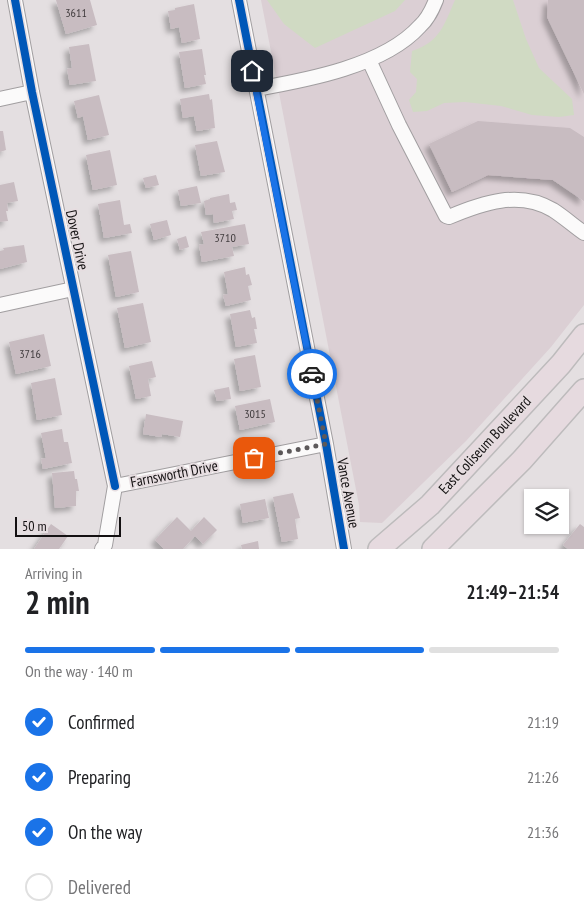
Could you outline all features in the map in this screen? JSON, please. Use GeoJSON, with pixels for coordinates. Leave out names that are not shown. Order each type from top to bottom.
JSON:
{"type":"FeatureCollection","features":[{"type":"Feature","properties":{"kind":"highway","name":"East Coliseum Boulevard"},"geometry":{"type":"LineString","coordinates":[[379,549],[430,505],[561,364],[584,334]]}},
{"type":"Feature","properties":{"kind":"highway"},"geometry":{"type":"LineString","coordinates":[[433,549],[522,460],[584,390]]}},
{"type":"Feature","properties":{"kind":"street","name":"Dover Drive"},"geometry":{"type":"LineString","coordinates":[[15,0],[32,92],[115,486]]}},
{"type":"Feature","properties":{"kind":"street","name":"Vance Avenue"},"geometry":{"type":"LineString","coordinates":[[238,0],[326,444],[344,549]]}},
{"type":"Feature","properties":{"kind":"street"},"geometry":{"type":"LineString","coordinates":[[256,89],[290,83],[369,60],[410,36],[431,13],[436,0]]}},
{"type":"Feature","properties":{"kind":"street"},"geometry":{"type":"LineString","coordinates":[[369,60],[399,125],[446,216],[450,217],[491,202],[514,200],[538,203],[553,210],[584,233]]}},
{"type":"Feature","properties":{"kind":"street"},"geometry":{"type":"LineString","coordinates":[[0,99],[32,92]]}},
{"type":"Feature","properties":{"kind":"street"},"geometry":{"type":"LineString","coordinates":[[0,304],[73,289]]}},
{"type":"Feature","properties":{"kind":"street","name":"Farnsworth Drive"},"geometry":{"type":"LineString","coordinates":[[102,549],[106,545],[115,486],[326,444]]}},
{"type":"Feature","properties":{"kind":"shaded area"},"geometry":{"type":"Polygon","coordinates":[[[261,0],[584,0],[584,305],[551,347],[466,441],[382,523],[360,522],[359,505],[261,0]]]}},
{"type":"Feature","properties":{"kind":"green space"},"geometry":{"type":"Polygon","coordinates":[[[267,0],[405,0],[395,11],[315,48],[284,24],[267,0]]]}},
{"type":"Feature","properties":{"kind":"green space"},"geometry":{"type":"Polygon","coordinates":[[[455,0],[513,0],[526,39],[539,68],[572,99],[574,115],[559,117],[532,115],[501,106],[465,102],[444,103],[427,111],[413,112],[409,100],[416,92],[417,79],[410,72],[412,51],[435,38],[444,25],[455,0]]]}},
{"type":"Feature","properties":{"kind":"building"},"geometry":{"type":"Polygon","coordinates":[[[56,0],[90,0],[97,25],[66,34],[56,0]]]}},
{"type":"Feature","properties":{"kind":"building"},"geometry":{"type":"Polygon","coordinates":[[[548,0],[584,0],[584,94],[547,17],[548,0]]]}},
{"type":"Feature","properties":{"kind":"building"},"geometry":{"type":"Polygon","coordinates":[[[194,4],[200,39],[182,43],[179,27],[171,29],[168,11],[194,4]]]}},
{"type":"Feature","properties":{"kind":"building"},"geometry":{"type":"Polygon","coordinates":[[[89,44],[96,81],[70,85],[67,69],[72,68],[69,47],[89,44]]]}},
{"type":"Feature","properties":{"kind":"building"},"geometry":{"type":"Polygon","coordinates":[[[202,49],[206,84],[185,88],[179,52],[202,49]]]}},
{"type":"Feature","properties":{"kind":"building"},"geometry":{"type":"Polygon","coordinates":[[[209,94],[210,100],[212,99],[215,128],[197,131],[194,116],[183,118],[180,99],[209,94]]]}},
{"type":"Feature","properties":{"kind":"building"},"geometry":{"type":"Polygon","coordinates":[[[99,95],[109,135],[88,140],[83,116],[78,118],[74,101],[99,95]]]}},
{"type":"Feature","properties":{"kind":"building"},"geometry":{"type":"Polygon","coordinates":[[[478,121],[570,128],[584,137],[584,201],[553,180],[488,175],[452,192],[429,144],[478,121]]]}},
{"type":"Feature","properties":{"kind":"building"},"geometry":{"type":"Polygon","coordinates":[[[0,131],[3,131],[6,150],[0,152],[0,131]]]}},
{"type":"Feature","properties":{"kind":"building"},"geometry":{"type":"Polygon","coordinates":[[[217,141],[225,172],[201,176],[195,145],[217,141]]]}},
{"type":"Feature","properties":{"kind":"building"},"geometry":{"type":"Polygon","coordinates":[[[110,150],[117,185],[93,190],[86,155],[110,150]]]}},
{"type":"Feature","properties":{"kind":"building"},"geometry":{"type":"Polygon","coordinates":[[[156,175],[159,185],[146,188],[143,178],[156,175]]]}},
{"type":"Feature","properties":{"kind":"building"},"geometry":{"type":"Polygon","coordinates":[[[14,182],[18,201],[7,203],[8,221],[0,222],[0,185],[14,182]]]}},
{"type":"Feature","properties":{"kind":"building"},"geometry":{"type":"Polygon","coordinates":[[[197,186],[201,203],[181,206],[178,190],[197,186]]]}},
{"type":"Feature","properties":{"kind":"building"},"geometry":{"type":"Polygon","coordinates":[[[229,194],[230,203],[235,202],[237,210],[232,211],[234,219],[214,223],[213,214],[206,215],[204,201],[229,194]]]}},
{"type":"Feature","properties":{"kind":"building"},"geometry":{"type":"Polygon","coordinates":[[[120,200],[124,225],[130,224],[132,233],[104,238],[98,204],[120,200]]]}},
{"type":"Feature","properties":{"kind":"building"},"geometry":{"type":"Polygon","coordinates":[[[167,220],[171,235],[154,240],[150,224],[167,220]]]}},
{"type":"Feature","properties":{"kind":"building"},"geometry":{"type":"Polygon","coordinates":[[[245,224],[249,244],[232,247],[234,256],[202,262],[199,245],[204,244],[201,232],[245,224]]]}},
{"type":"Feature","properties":{"kind":"building"},"geometry":{"type":"Polygon","coordinates":[[[186,236],[189,247],[180,250],[177,239],[186,236]]]}},
{"type":"Feature","properties":{"kind":"building"},"geometry":{"type":"Polygon","coordinates":[[[24,245],[27,262],[0,269],[0,251],[4,250],[3,248],[24,245]]]}},
{"type":"Feature","properties":{"kind":"building"},"geometry":{"type":"Polygon","coordinates":[[[131,251],[139,292],[116,297],[108,255],[131,251]]]}},
{"type":"Feature","properties":{"kind":"building"},"geometry":{"type":"Polygon","coordinates":[[[245,267],[246,275],[249,274],[252,285],[248,286],[251,300],[226,306],[223,295],[228,294],[224,272],[245,267]]]}},
{"type":"Feature","properties":{"kind":"building"},"geometry":{"type":"Polygon","coordinates":[[[143,303],[151,342],[125,348],[117,308],[143,303]]]}},
{"type":"Feature","properties":{"kind":"building"},"geometry":{"type":"Polygon","coordinates":[[[250,310],[252,318],[255,317],[257,329],[254,329],[257,343],[236,347],[230,314],[250,310]]]}},
{"type":"Feature","properties":{"kind":"building"},"geometry":{"type":"Polygon","coordinates":[[[44,334],[51,366],[16,374],[9,342],[44,334]]]}},
{"type":"Feature","properties":{"kind":"building"},"geometry":{"type":"Polygon","coordinates":[[[255,355],[261,387],[240,391],[234,359],[255,355]]]}},
{"type":"Feature","properties":{"kind":"building"},"geometry":{"type":"Polygon","coordinates":[[[152,361],[156,377],[148,379],[151,396],[136,399],[129,366],[152,361]]]}},
{"type":"Feature","properties":{"kind":"building"},"geometry":{"type":"Polygon","coordinates":[[[55,378],[62,415],[37,420],[31,383],[55,378]]]}},
{"type":"Feature","properties":{"kind":"building"},"geometry":{"type":"Polygon","coordinates":[[[229,387],[231,399],[217,401],[214,390],[229,387]]]}},
{"type":"Feature","properties":{"kind":"building"},"geometry":{"type":"Polygon","coordinates":[[[270,399],[275,422],[240,430],[235,406],[270,399]]]}},
{"type":"Feature","properties":{"kind":"building"},"geometry":{"type":"Polygon","coordinates":[[[146,414],[183,421],[180,437],[162,434],[161,437],[143,434],[146,414]]]}},
{"type":"Feature","properties":{"kind":"building"},"geometry":{"type":"Polygon","coordinates":[[[62,429],[64,442],[68,442],[72,463],[43,469],[41,459],[46,458],[41,433],[62,429]]]}},
{"type":"Feature","properties":{"kind":"building"},"geometry":{"type":"Polygon","coordinates":[[[74,471],[79,491],[76,491],[76,506],[55,508],[52,473],[74,471]]]}},
{"type":"Feature","properties":{"kind":"building"},"geometry":{"type":"Polygon","coordinates":[[[293,493],[300,518],[295,519],[298,539],[282,542],[273,497],[293,493]]]}},
{"type":"Feature","properties":{"kind":"building"},"geometry":{"type":"Polygon","coordinates":[[[265,499],[269,518],[243,523],[240,504],[265,499]]]}},
{"type":"Feature","properties":{"kind":"building"},"geometry":{"type":"Polygon","coordinates":[[[177,517],[191,531],[204,517],[217,530],[203,544],[195,536],[183,549],[164,549],[155,540],[177,517]]]}},
{"type":"Feature","properties":{"kind":"building"},"geometry":{"type":"Polygon","coordinates":[[[51,524],[68,536],[59,549],[34,549],[51,524]]]}},
{"type":"Feature","properties":{"kind":"building"},"geometry":{"type":"Polygon","coordinates":[[[580,524],[584,527],[584,549],[568,549],[563,545],[580,524]]]}},
{"type":"Feature","properties":{"kind":"building"},"geometry":{"type":"Polygon","coordinates":[[[258,541],[259,549],[242,549],[241,545],[258,541]]]}},
{"type":"Feature","properties":{"kind":"cycle path"},"geometry":{"type":"LineString","coordinates":[[15,0],[32,92],[115,486]]}},
{"type":"Feature","properties":{"kind":"cycle path"},"geometry":{"type":"LineString","coordinates":[[239,0],[326,444],[344,549]]}},
{"type":"Feature","properties":{"kind":"way so far"},"geometry":{"type":"LineString","coordinates":[[254,458],[326,444],[312,374]]}},
{"type":"Feature","properties":{"kind":"route"},"geometry":{"type":"LineString","coordinates":[[252,71],[312,374]]}}]}
